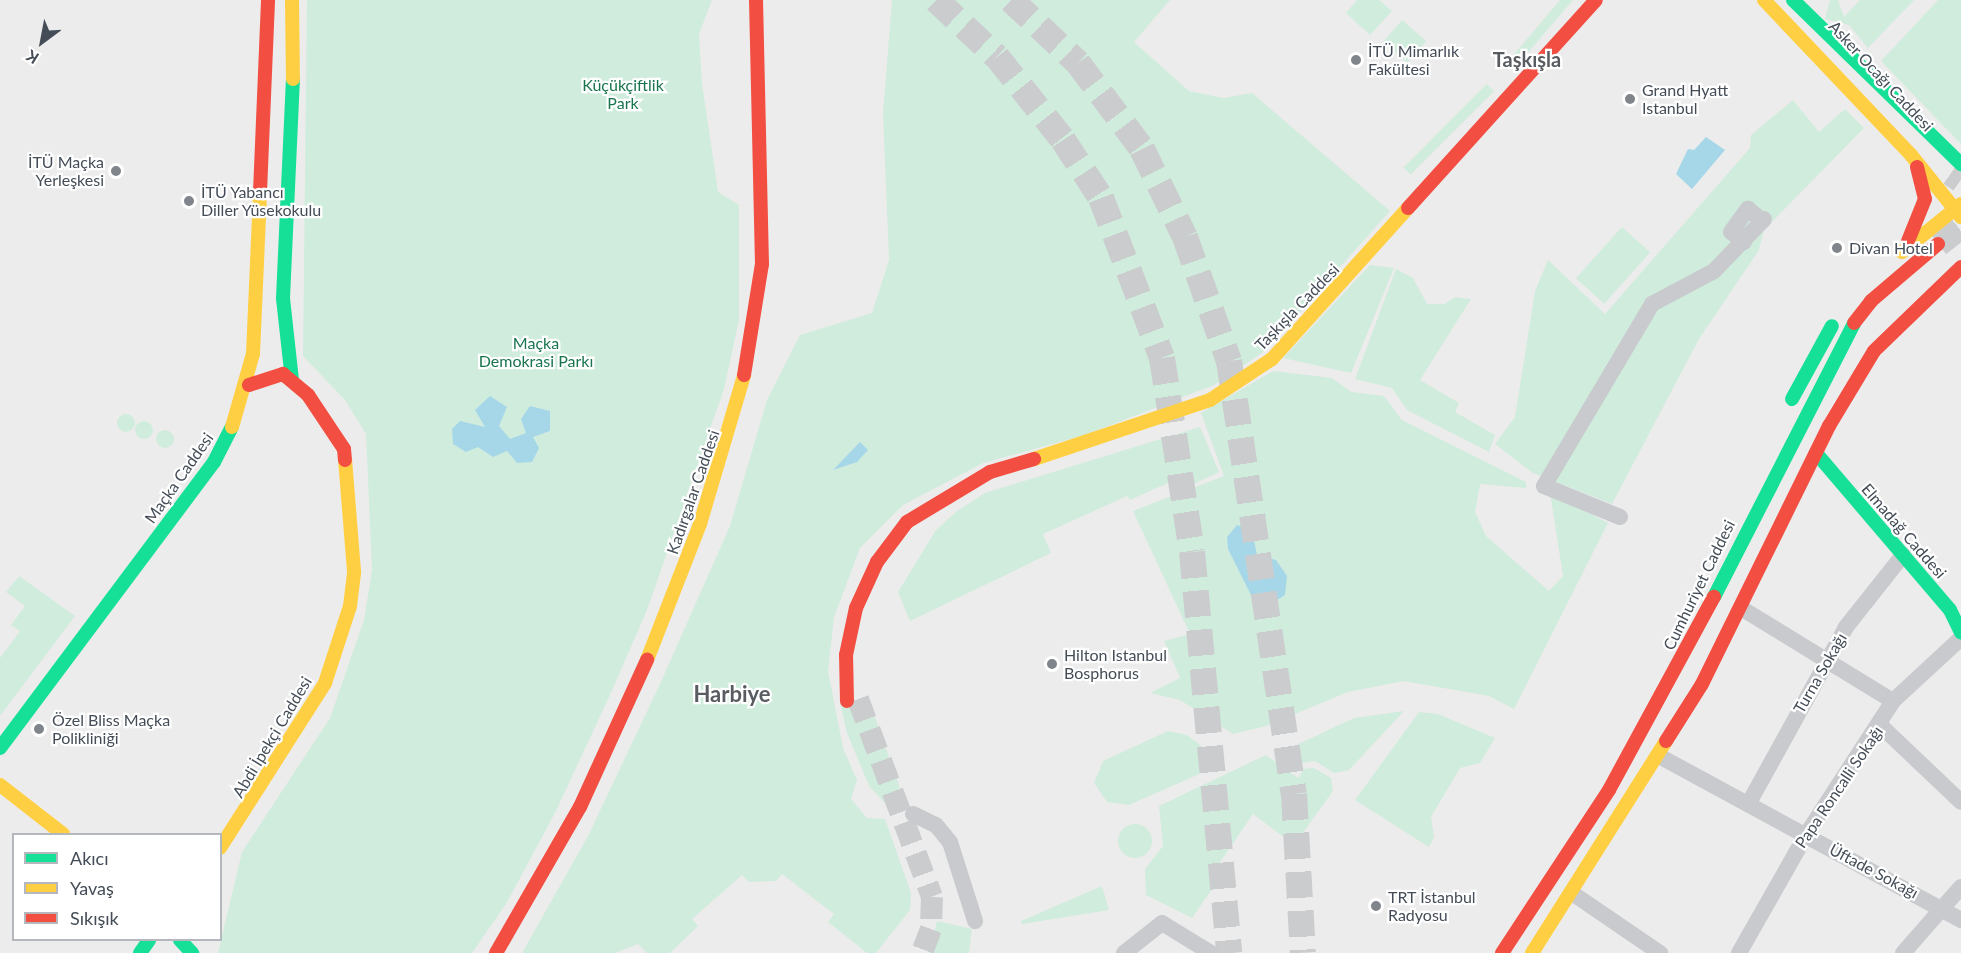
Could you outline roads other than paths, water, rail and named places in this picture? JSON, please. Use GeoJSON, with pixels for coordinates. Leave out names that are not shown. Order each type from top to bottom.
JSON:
{"type":"FeatureCollection","features":[{"type":"Feature","properties":{"kind":"main road"},"geometry":{"type":"LineString","coordinates":[[249,385],[287,377],[283,298],[293,129],[292,0]]}},
{"type":"Feature","properties":{"kind":"main road","name":"Kadırgalar Caddesi"},"geometry":{"type":"LineString","coordinates":[[496,953],[579,807],[640,678],[694,542],[741,396],[762,273],[756,0]]}},
{"type":"Feature","properties":{"kind":"main road","name":"Taşkışla Caddesi"},"geometry":{"type":"LineString","coordinates":[[1523,78],[1580,0]]}},
{"type":"Feature","properties":{"kind":"main road","name":"Taşkışla Caddesi"},"geometry":{"type":"LineString","coordinates":[[852,700],[858,653],[867,610],[892,560],[931,507],[990,472],[1134,429],[1210,399],[1249,375],[1347,280],[1523,78],[1596,0]]}},
{"type":"Feature","properties":{"kind":"main road","name":"Asker Ocağı Caddesi"},"geometry":{"type":"LineString","coordinates":[[1764,0],[1960,209]]}},
{"type":"Feature","properties":{"kind":"main road"},"geometry":{"type":"LineString","coordinates":[[1790,0],[1956,169]]}},
{"type":"Feature","properties":{"kind":"main road","name":"Maçka Caddesi"},"geometry":{"type":"LineString","coordinates":[[0,748],[214,462],[249,385],[252,362],[265,3]]}},
{"type":"Feature","properties":{"kind":"main road"},"geometry":{"type":"LineString","coordinates":[[1894,259],[1925,199],[1911,155]]}},
{"type":"Feature","properties":{"kind":"main road"},"geometry":{"type":"LineString","coordinates":[[1784,416],[1833,325],[1894,259],[1960,209]]}},
{"type":"Feature","properties":{"kind":"main road","name":"Cumhuriyet Caddesi"},"geometry":{"type":"LineString","coordinates":[[1502,953],[1609,790],[1680,665],[1746,526],[1843,337],[1871,302],[1938,244]]}},
{"type":"Feature","properties":{"kind":"main road"},"geometry":{"type":"LineString","coordinates":[[1532,953],[1659,756],[1741,608],[1816,453],[1874,351],[1961,267]]}},
{"type":"Feature","properties":{"kind":"main road","name":"Abdi İpekçi Caddesi"},"geometry":{"type":"LineString","coordinates":[[223,844],[320,692],[350,606],[354,549],[344,449],[322,412],[287,377],[252,362]]}},
{"type":"Feature","properties":{"kind":"main road","name":"Elmadağ Caddesi"},"geometry":{"type":"LineString","coordinates":[[1816,453],[1950,610],[1961,636]]}},
{"type":"Feature","properties":{"kind":"main road"},"geometry":{"type":"LineString","coordinates":[[1746,526],[1754,484]]}},
{"type":"Feature","properties":{"kind":"main road"},"geometry":{"type":"LineString","coordinates":[[0,785],[62,833]]}},
{"type":"Feature","properties":{"kind":"main road"},"geometry":{"type":"LineString","coordinates":[[182,941],[192,953]]}},
{"type":"Feature","properties":{"kind":"street"},"geometry":{"type":"LineString","coordinates":[[1620,517],[1544,486],[1652,304],[1713,272],[1763,220]]}},
{"type":"Feature","properties":{"kind":"street","name":"Turna Sokağı"},"geometry":{"type":"LineString","coordinates":[[1750,801],[1827,658],[1867,595],[1903,555]]}},
{"type":"Feature","properties":{"kind":"street"},"geometry":{"type":"LineString","coordinates":[[1741,608],[1827,658],[1893,701]]}},
{"type":"Feature","properties":{"kind":"street","name":"Papa Roncalli Sokağı"},"geometry":{"type":"LineString","coordinates":[[1739,953],[1806,835],[1881,726],[1893,701],[1961,636]]}},
{"type":"Feature","properties":{"kind":"street"},"geometry":{"type":"LineString","coordinates":[[1881,726],[1961,802]]}},
{"type":"Feature","properties":{"kind":"street","name":"Üftade Sokağı"},"geometry":{"type":"LineString","coordinates":[[1659,756],[1750,801],[1806,835],[1944,907],[1961,920]]}},
{"type":"Feature","properties":{"kind":"street"},"geometry":{"type":"LineString","coordinates":[[913,814],[936,825],[950,842],[975,921]]}},
{"type":"Feature","properties":{"kind":"street"},"geometry":{"type":"LineString","coordinates":[[1903,953],[1961,887]]}},
{"type":"Feature","properties":{"kind":"street"},"geometry":{"type":"LineString","coordinates":[[1572,893],[1660,953]]}},
{"type":"Feature","properties":{"kind":"street"},"geometry":{"type":"LineString","coordinates":[[1124,953],[1162,923],[1211,953]]}},
{"type":"Feature","properties":{"kind":"water"},"geometry":{"type":"Polygon","coordinates":[[[1706,137],[1725,150],[1692,189],[1676,174],[1688,149],[1694,150],[1706,137]]]}},
{"type":"Feature","properties":{"kind":"water"},"geometry":{"type":"Polygon","coordinates":[[[490,396],[507,407],[499,426],[510,439],[526,433],[521,419],[530,406],[550,411],[550,431],[533,437],[539,448],[532,462],[517,463],[507,451],[493,457],[478,447],[466,452],[453,444],[452,429],[460,421],[485,427],[475,410],[490,396]]]}},
{"type":"Feature","properties":{"kind":"water"},"geometry":{"type":"Polygon","coordinates":[[[860,442],[868,450],[857,462],[833,470],[860,442]]]}},
{"type":"Feature","properties":{"kind":"water"},"geometry":{"type":"Polygon","coordinates":[[[1237,525],[1252,530],[1257,555],[1276,560],[1287,576],[1285,595],[1274,602],[1252,597],[1228,549],[1227,537],[1237,525]]]}},
{"type":"Feature","properties":{"kind":"tunnel"},"geometry":{"type":"LineString","coordinates":[[936,0],[997,57],[1063,140],[1101,198],[1162,358],[1192,552],[1229,953]]}},
{"type":"Feature","properties":{"kind":"tunnel"},"geometry":{"type":"LineString","coordinates":[[1011,0],[1078,63],[1142,149],[1185,237],[1229,361],[1294,794],[1303,953]]}},
{"type":"Feature","properties":{"kind":"tunnel"},"geometry":{"type":"LineString","coordinates":[[1951,173],[1961,180]]}},
{"type":"Feature","properties":{"kind":"tunnel"},"geometry":{"type":"LineString","coordinates":[[1938,244],[1961,226]]}},
{"type":"Feature","properties":{"kind":"tunnel"},"geometry":{"type":"LineString","coordinates":[[858,699],[932,897],[931,929],[922,953]]}},
{"type":"Feature","properties":{"kind":"place","name":"İTÜ Mimarlık Fakültesi"},"geometry":{"type":"Point","coordinates":[1356,60]}},
{"type":"Feature","properties":{"kind":"place","name":"Grand Hyatt Istanbul"},"geometry":{"type":"Point","coordinates":[1630,99]}},
{"type":"Feature","properties":{"kind":"place","name":"İTÜ Maçka Yerleşkesi"},"geometry":{"type":"Point","coordinates":[116,171]}},
{"type":"Feature","properties":{"kind":"place","name":"İTÜ Yabancı Diller Yüsekokulu"},"geometry":{"type":"Point","coordinates":[189,201]}},
{"type":"Feature","properties":{"kind":"place","name":"Divan Hotel"},"geometry":{"type":"Point","coordinates":[1837,248]}},
{"type":"Feature","properties":{"kind":"place","name":"Hilton Istanbul Bosphorus"},"geometry":{"type":"Point","coordinates":[1052,664]}},
{"type":"Feature","properties":{"kind":"place","name":"Özel Bliss Maçka Polikliniği"},"geometry":{"type":"Point","coordinates":[39,729]}},
{"type":"Feature","properties":{"kind":"place","name":"TRT İstanbul Radyosu"},"geometry":{"type":"Point","coordinates":[1376,906]}},
{"type":"Feature","properties":{"kind":"district","name":"Taşkışla"},"geometry":{"type":"Point","coordinates":[1527,59]}},
{"type":"Feature","properties":{"kind":"district","name":"Harbiye"},"geometry":{"type":"Point","coordinates":[732,694]}},
{"type":"Feature","properties":{"kind":"park label","name":"Küçükçiftlik Park"},"geometry":{"type":"Point","coordinates":[623,94]}},
{"type":"Feature","properties":{"kind":"park label","name":"Maçka Demokrasi Parkı"},"geometry":{"type":"Point","coordinates":[536,352]}}]}
